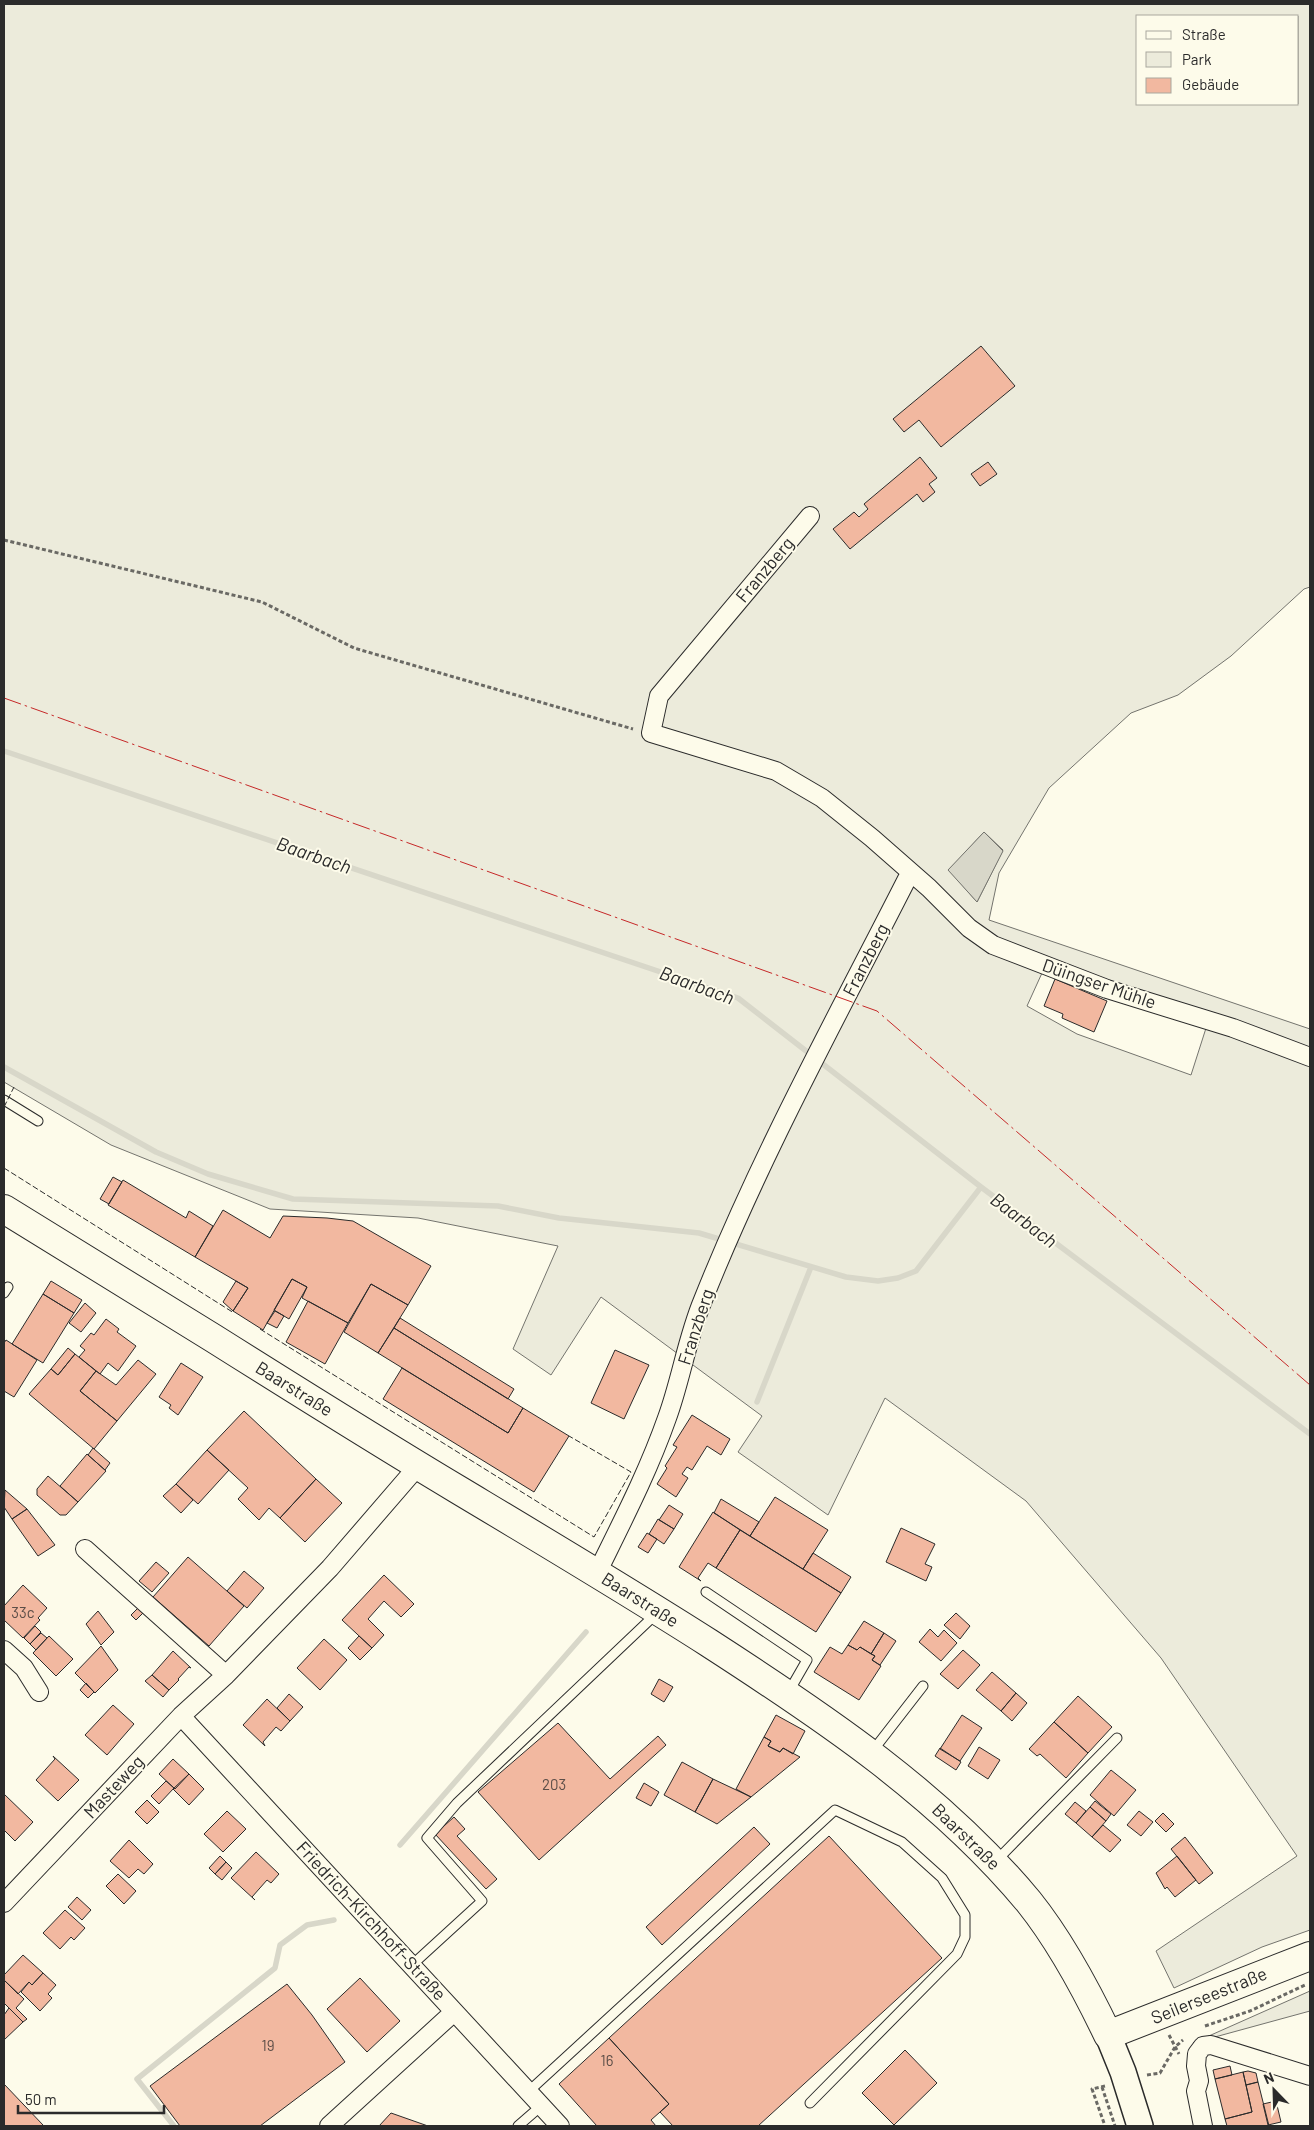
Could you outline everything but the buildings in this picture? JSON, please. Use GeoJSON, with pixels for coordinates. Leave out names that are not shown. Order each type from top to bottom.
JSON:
{"type":"FeatureCollection","features":[{"type":"Feature","properties":{"kind":"main road","name":"Baarstraße"},"geometry":{"type":"LineString","coordinates":[[4,1209],[418,1466],[659,1610],[788,1693],[871,1753],[926,1798],[994,1863],[1040,1917],[1090,1999],[1108,2035],[1123,2072],[1140,2126]]}},
{"type":"Feature","properties":{"kind":"main road","name":"Seilerseestraße"},"geometry":{"type":"LineString","coordinates":[[1108,2035],[1161,2016],[1204,1997],[1310,1956]]}},
{"type":"Feature","properties":{"kind":"street","name":"Franzberg"},"geometry":{"type":"LineString","coordinates":[[651,733],[659,696],[810,516]]}},
{"type":"Feature","properties":{"kind":"street"},"geometry":{"type":"LineString","coordinates":[[651,733],[776,771],[822,798],[872,838],[910,873]]}},
{"type":"Feature","properties":{"kind":"street","name":"Franzberg"},"geometry":{"type":"LineString","coordinates":[[597,1573],[648,1469],[668,1416],[702,1302],[733,1230],[817,1057],[910,873]]}},
{"type":"Feature","properties":{"kind":"street","name":"Düingser Mühle"},"geometry":{"type":"LineString","coordinates":[[910,873],[929,888],[969,928],[993,945],[1107,989],[1233,1028],[1310,1057]]}},
{"type":"Feature","properties":{"kind":"street","name":"Masteweg"},"geometry":{"type":"LineString","coordinates":[[4,1903],[181,1716],[226,1675],[330,1568],[418,1466]]}},
{"type":"Feature","properties":{"kind":"street"},"geometry":{"type":"LineString","coordinates":[[85,1549],[226,1675]]}},
{"type":"Feature","properties":{"kind":"street"},"geometry":{"type":"LineString","coordinates":[[4,1650],[24,1668],[39,1692]]}},
{"type":"Feature","properties":{"kind":"street","name":"Friedrich-Kirchhoff-Straße"},"geometry":{"type":"LineString","coordinates":[[181,1716],[560,2126]]}},
{"type":"Feature","properties":{"kind":"street"},"geometry":{"type":"LineString","coordinates":[[329,2126],[454,2012]]}},
{"type":"Feature","properties":{"kind":"street"},"geometry":{"type":"LineString","coordinates":[[1203,2126],[1196,2091],[1199,2081],[1196,2066],[1198,2054],[1203,2046],[1211,2044],[1310,2076]]}},
{"type":"Feature","properties":{"kind":"lane"},"geometry":{"type":"LineString","coordinates":[[4,1100],[38,1121]]}},
{"type":"Feature","properties":{"kind":"lane"},"geometry":{"type":"LineString","coordinates":[[706,1592],[807,1660],[788,1693]]}},
{"type":"Feature","properties":{"kind":"lane"},"geometry":{"type":"LineString","coordinates":[[412,1964],[482,1901],[427,1838],[457,1803],[659,1610]]}},
{"type":"Feature","properties":{"kind":"lane"},"geometry":{"type":"LineString","coordinates":[[871,1753],[923,1686]]}},
{"type":"Feature","properties":{"kind":"lane"},"geometry":{"type":"LineString","coordinates":[[994,1863],[1117,1738]]}},
{"type":"Feature","properties":{"kind":"lane"},"geometry":{"type":"LineString","coordinates":[[528,2092],[834,1810],[902,1842],[942,1878],[965,1915],[965,1937],[958,1954],[810,2103]]}},
{"type":"Feature","properties":{"kind":"lane"},"geometry":{"type":"LineString","coordinates":[[518,2126],[541,2106]]}},
{"type":"Feature","properties":{"kind":"path"},"geometry":{"type":"LineString","coordinates":[[4,540],[262,602],[354,648],[651,733]]}},
{"type":"Feature","properties":{"kind":"path"},"geometry":{"type":"LineString","coordinates":[[1199,2028],[1250,2011],[1310,1983]]}},
{"type":"Feature","properties":{"kind":"path"},"geometry":{"type":"LineString","coordinates":[[1161,2016],[1179,2054],[1196,2066]]}},
{"type":"Feature","properties":{"kind":"path"},"geometry":{"type":"LineString","coordinates":[[1175,2047],[1189,2035]]}},
{"type":"Feature","properties":{"kind":"path"},"geometry":{"type":"LineString","coordinates":[[1102,2087],[1115,2126]]}},
{"type":"Feature","properties":{"kind":"green space"},"geometry":{"type":"Polygon","coordinates":[[[4,4],[1310,4],[1310,587],[1304,589],[1231,656],[1178,695],[1131,713],[1049,788],[999,873],[989,920],[1310,1029],[1310,1051],[992,939],[963,915],[919,872],[863,825],[858,831],[901,873],[926,890],[966,930],[993,951],[1042,973],[1027,1006],[1077,1034],[1191,1075],[1207,1025],[1310,1064],[1310,1930],[1262,1947],[1174,1988],[1156,1951],[1297,1856],[1161,1658],[1026,1501],[885,1398],[828,1515],[738,1452],[762,1416],[601,1297],[551,1375],[513,1349],[558,1246],[418,1218],[270,1209],[111,1145],[4,1082],[4,4]],[[984,832],[949,870],[977,902],[1003,850],[984,832]]]}},
{"type":"Feature","properties":{"kind":"green space"},"geometry":{"type":"Polygon","coordinates":[[[1310,1991],[1310,2011],[1193,2043],[1310,1991]]]}},
{"type":"Feature","properties":{"kind":"shaded area"},"geometry":{"type":"Polygon","coordinates":[[[984,832],[1003,851],[977,902],[948,870],[984,832]]]}},
{"type":"Feature","properties":{"kind":"waterway","name":"Baarbach"},"geometry":{"type":"LineString","coordinates":[[4,751],[738,998],[981,1187],[1310,1434]]}},
{"type":"Feature","properties":{"kind":"waterway"},"geometry":{"type":"LineString","coordinates":[[4,1067],[156,1152],[208,1174],[293,1199],[498,1206],[559,1218],[699,1233],[846,1277],[878,1281],[898,1278],[916,1271],[981,1187]]}},
{"type":"Feature","properties":{"kind":"waterway"},"geometry":{"type":"LineString","coordinates":[[757,1402],[811,1267]]}},
{"type":"Feature","properties":{"kind":"waterway"},"geometry":{"type":"LineString","coordinates":[[400,1845],[586,1632]]}},
{"type":"Feature","properties":{"kind":"waterway"},"geometry":{"type":"LineString","coordinates":[[174,2126],[137,2079],[275,1968],[280,1945],[307,1925],[334,1920]]}},
{"type":"Feature","properties":{"kind":"fence"},"geometry":{"type":"LineString","coordinates":[[4,1107],[14,1087]]}},
{"type":"Feature","properties":{"kind":"fence"},"geometry":{"type":"LineString","coordinates":[[4,1168],[234,1313]]}},
{"type":"Feature","properties":{"kind":"fence"},"geometry":{"type":"LineString","coordinates":[[260,1329],[594,1537],[631,1472],[569,1436]]}},
{"type":"Feature","properties":{"kind":"power"},"geometry":{"type":"LineString","coordinates":[[4,698],[877,1011],[1310,1385]]}}]}
